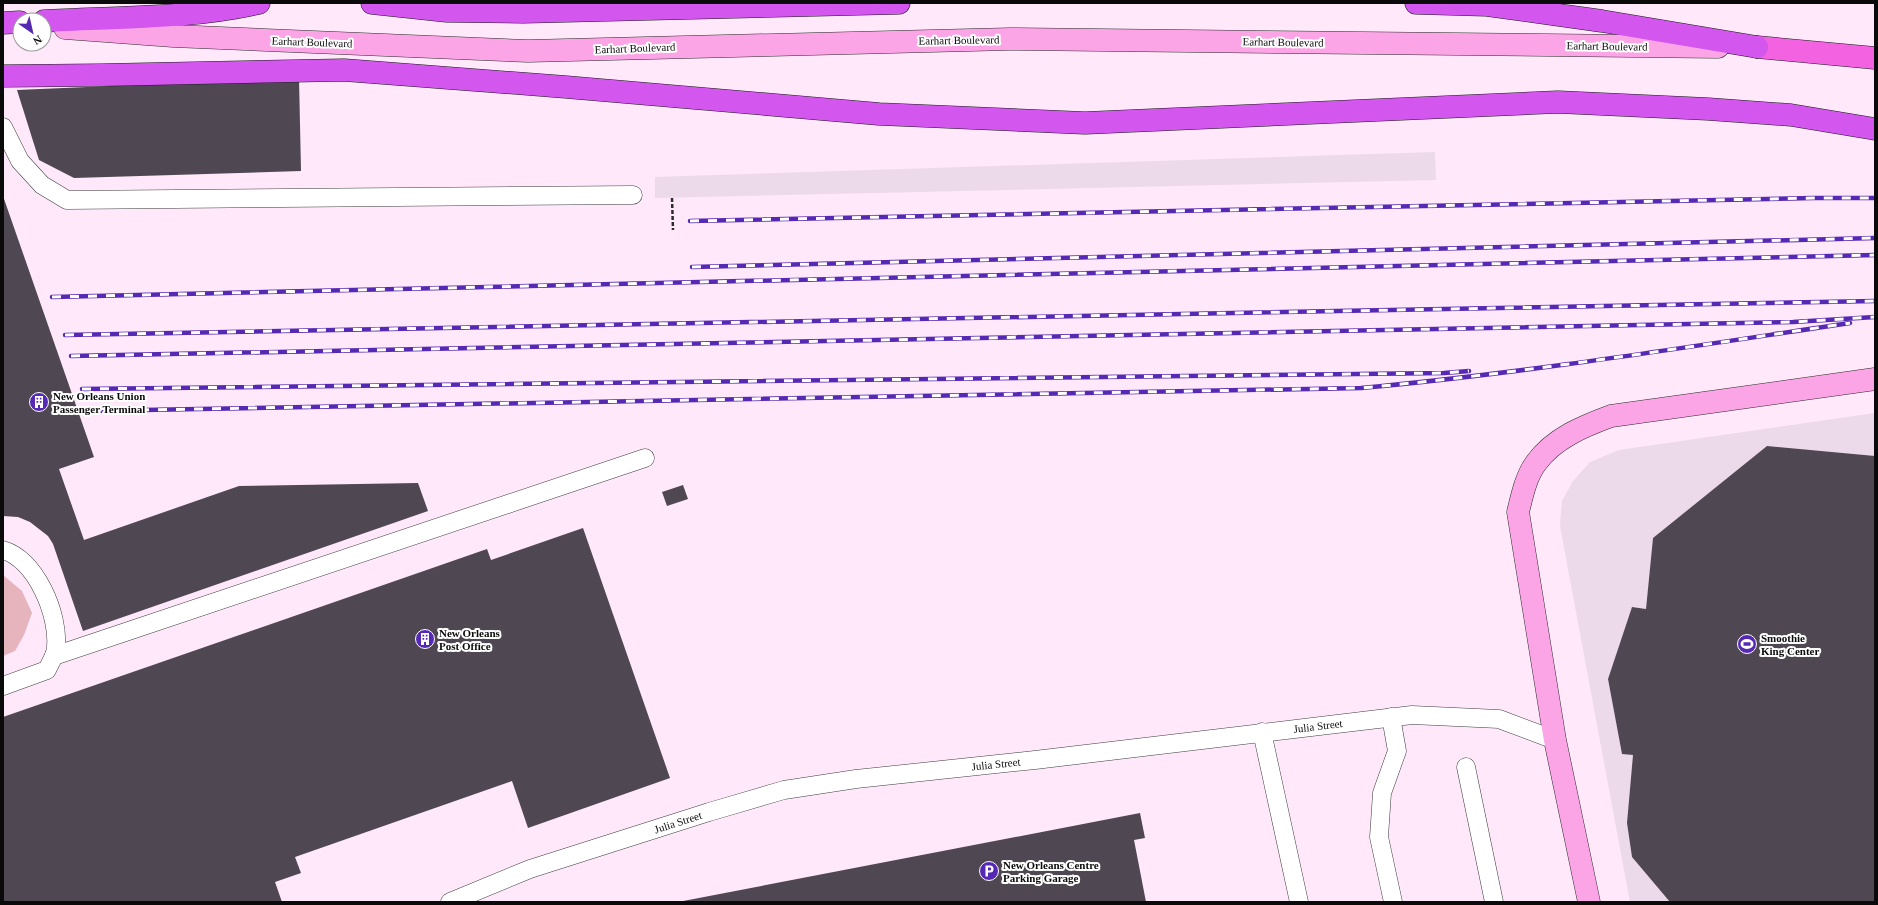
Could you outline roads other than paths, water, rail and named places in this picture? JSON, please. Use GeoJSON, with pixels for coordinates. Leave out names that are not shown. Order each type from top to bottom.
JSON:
{"type":"FeatureCollection","features":[{"type":"Feature","properties":{"kind":"highway"},"geometry":{"type":"LineString","coordinates":[[154,3],[162,7],[187,14]]}},
{"type":"Feature","properties":{"kind":"highway"},"geometry":{"type":"LineString","coordinates":[[52,21],[187,14],[232,9],[259,3]]}},
{"type":"Feature","properties":{"kind":"highway"},"geometry":{"type":"LineString","coordinates":[[372,3],[447,11],[523,12],[899,3]]}},
{"type":"Feature","properties":{"kind":"highway"},"geometry":{"type":"LineString","coordinates":[[1416,3],[1488,5],[1602,21],[1757,47]]}},
{"type":"Feature","properties":{"kind":"highway"},"geometry":{"type":"LineString","coordinates":[[3,76],[344,70],[566,87],[878,114],[1085,123],[1558,102],[1708,109],[1791,115],[1875,129]]}},
{"type":"Feature","properties":{"kind":"main road","name":"Earhart Boulevard"},"geometry":{"type":"LineString","coordinates":[[52,27],[173,36],[528,51],[1010,39],[1757,47],[1875,58]]}},
{"type":"Feature","properties":{"kind":"main road"},"geometry":{"type":"LineString","coordinates":[[1589,902],[1556,740],[1518,512],[1524,488],[1536,463],[1555,444],[1581,427],[1611,416],[1875,379]]}},
{"type":"Feature","properties":{"kind":"lane"},"geometry":{"type":"LineString","coordinates":[[3,127],[20,161],[42,185],[67,200],[633,195]]}},
{"type":"Feature","properties":{"kind":"lane"},"geometry":{"type":"LineString","coordinates":[[54,656],[645,458]]}},
{"type":"Feature","properties":{"kind":"lane"},"geometry":{"type":"LineString","coordinates":[[3,550],[13,553],[29,567],[44,593],[56,621],[56,649],[47,670],[3,686]]}},
{"type":"Feature","properties":{"kind":"lane","name":"Julia Street"},"geometry":{"type":"LineString","coordinates":[[450,902],[530,869],[784,790],[856,779],[1035,760],[1412,715],[1499,719],[1556,740]]}},
{"type":"Feature","properties":{"kind":"lane"},"geometry":{"type":"LineString","coordinates":[[1391,717],[1397,751],[1382,793],[1379,837],[1393,902]]}},
{"type":"Feature","properties":{"kind":"lane"},"geometry":{"type":"LineString","coordinates":[[1262,732],[1299,902]]}},
{"type":"Feature","properties":{"kind":"lane"},"geometry":{"type":"LineString","coordinates":[[1466,767],[1494,902]]}},
{"type":"Feature","properties":{"kind":"railway"},"geometry":{"type":"LineString","coordinates":[[690,221],[1813,198],[1875,198]]}},
{"type":"Feature","properties":{"kind":"railway"},"geometry":{"type":"LineString","coordinates":[[692,267],[1875,238]]}},
{"type":"Feature","properties":{"kind":"railway"},"geometry":{"type":"LineString","coordinates":[[52,297],[1875,255]]}},
{"type":"Feature","properties":{"kind":"railway"},"geometry":{"type":"LineString","coordinates":[[65,335],[1875,301]]}},
{"type":"Feature","properties":{"kind":"railway"},"geometry":{"type":"LineString","coordinates":[[71,356],[1793,322],[1875,317]]}},
{"type":"Feature","properties":{"kind":"railway"},"geometry":{"type":"LineString","coordinates":[[86,411],[1361,388],[1545,367],[1850,323]]}},
{"type":"Feature","properties":{"kind":"railway"},"geometry":{"type":"LineString","coordinates":[[82,389],[1444,373],[1469,371]]}},
{"type":"Feature","properties":{"kind":"place","name":"New Orleans Union Passenger Terminal"},"geometry":{"type":"Point","coordinates":[39,402]}},
{"type":"Feature","properties":{"kind":"place","name":"New Orleans Post Office"},"geometry":{"type":"Point","coordinates":[425,639]}},
{"type":"Feature","properties":{"kind":"place","name":"Smoothie King Center"},"geometry":{"type":"Point","coordinates":[1747,644]}},
{"type":"Feature","properties":{"kind":"place","name":"New Orleans Centre Parking Garage"},"geometry":{"type":"Point","coordinates":[989,871]}}]}
